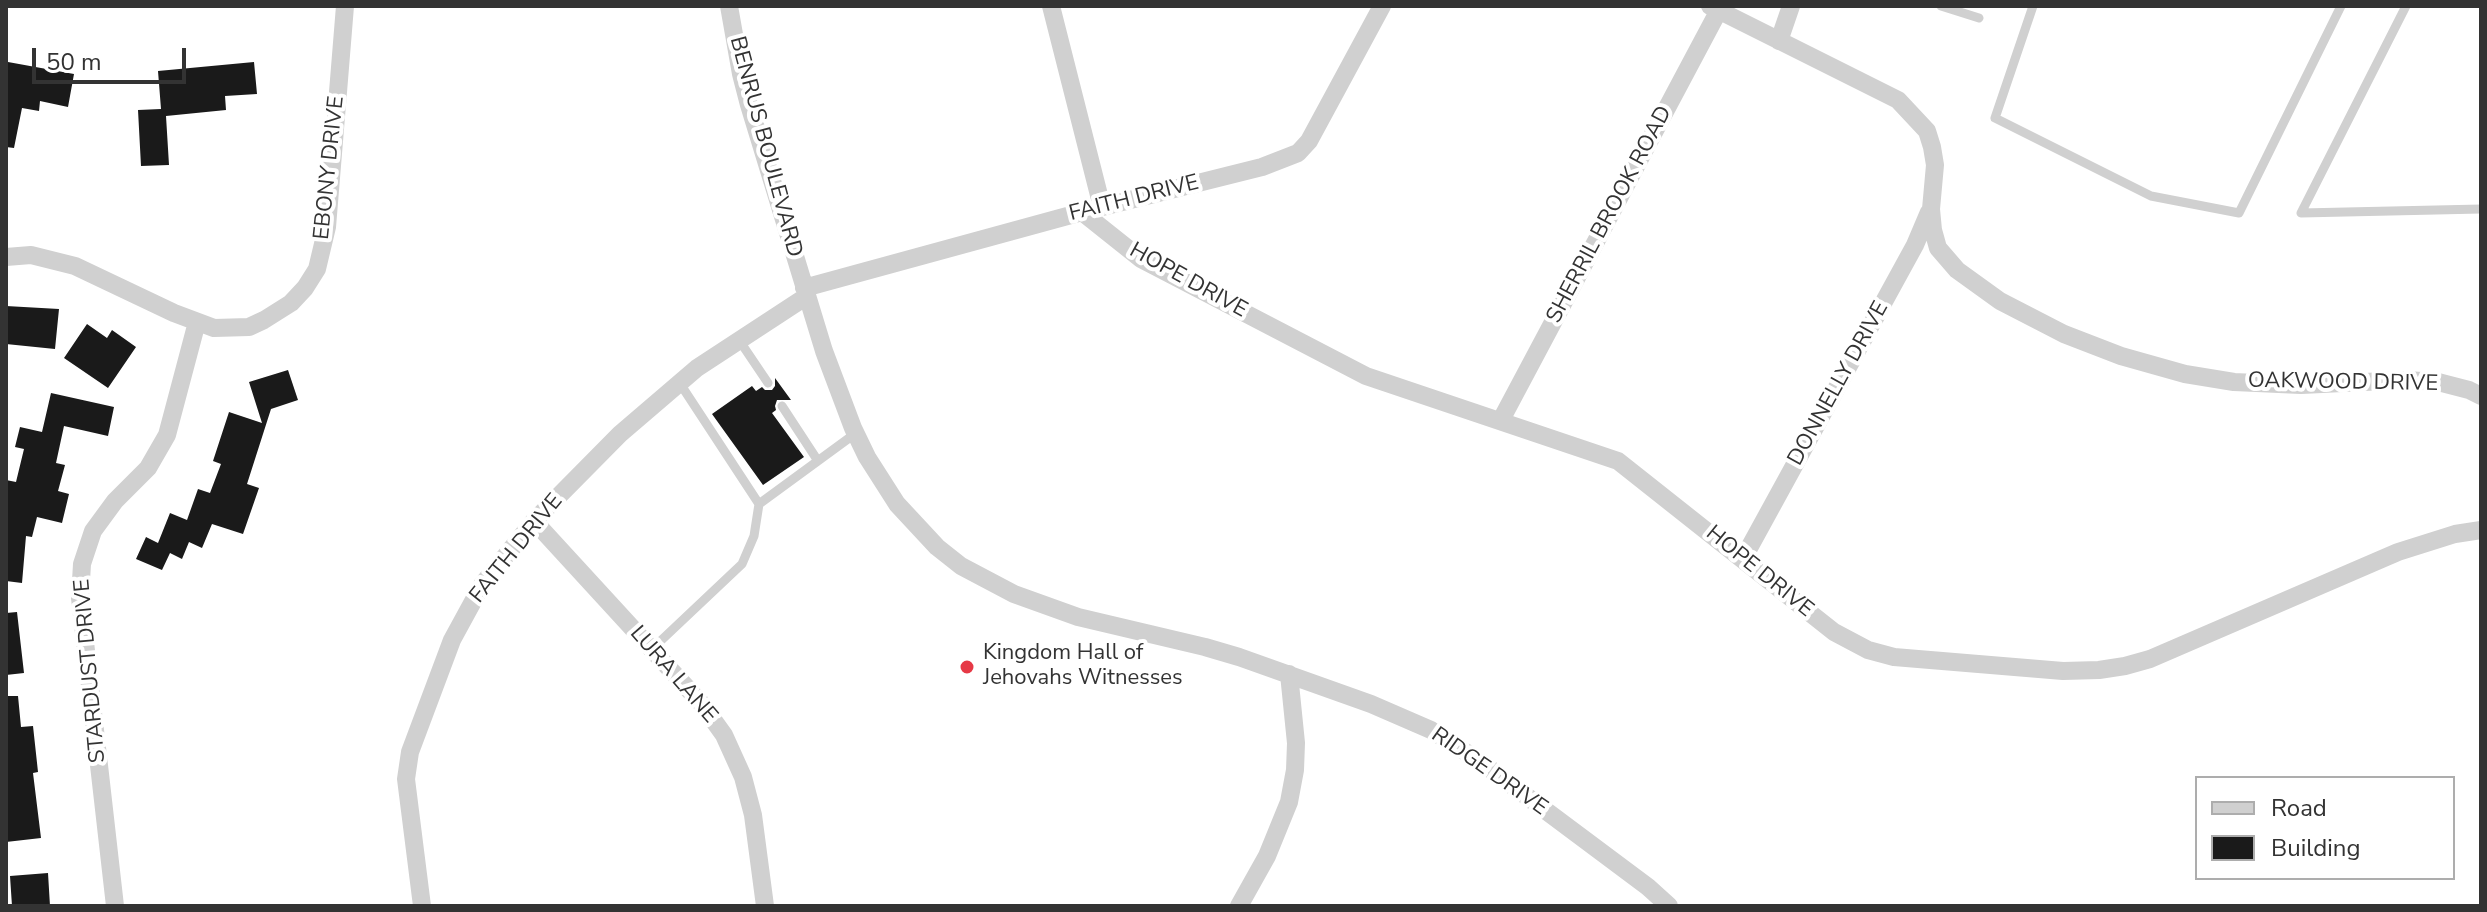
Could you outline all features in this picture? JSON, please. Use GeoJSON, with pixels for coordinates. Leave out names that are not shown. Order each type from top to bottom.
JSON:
{"type":"FeatureCollection","features":[{"type":"Feature","properties":{"kind":"street","name":"EBONY DRIVE"},"geometry":{"type":"LineString","coordinates":[[6,257],[31,255],[75,266],[214,328],[249,327],[291,303],[317,269],[327,227],[345,6]]}},
{"type":"Feature","properties":{"kind":"street","name":"BENRUS BOULEVARD"},"geometry":{"type":"LineString","coordinates":[[729,6],[749,105],[824,351],[856,433],[879,479],[916,526],[937,547],[986,581],[1014,594],[1078,617],[1205,647],[1289,674]]}},
{"type":"Feature","properties":{"kind":"street"},"geometry":{"type":"LineString","coordinates":[[1051,6],[1102,207]]}},
{"type":"Feature","properties":{"kind":"street","name":"FAITH DRIVE"},"geometry":{"type":"LineString","coordinates":[[422,906],[406,779],[410,752],[437,677],[469,606],[482,585],[534,521],[620,434],[679,382],[806,292],[1082,212],[1262,167],[1298,153],[1309,141],[1382,6]]}},
{"type":"Feature","properties":{"kind":"street"},"geometry":{"type":"LineString","coordinates":[[1779,41],[1791,6]]}},
{"type":"Feature","properties":{"kind":"street","name":"OAKWOOD DRIVE"},"geometry":{"type":"LineString","coordinates":[[1714,8],[1898,100],[1927,131],[1935,165],[1931,209],[1938,248],[1957,270],[2000,301],[2064,334],[2121,356],[2185,374],[2234,382],[2301,385],[2406,380],[2438,382],[2481,396]]}},
{"type":"Feature","properties":{"kind":"street","name":"SHERRIL BROOK ROAD"},"geometry":{"type":"LineString","coordinates":[[1501,420],[1714,8]]}},
{"type":"Feature","properties":{"kind":"street","name":"DONNELLY DRIVE"},"geometry":{"type":"LineString","coordinates":[[1743,559],[1915,245],[1931,209]]}},
{"type":"Feature","properties":{"kind":"street","name":"HOPE DRIVE"},"geometry":{"type":"LineString","coordinates":[[1082,212],[1141,259],[1366,376],[1618,461],[1834,632],[1868,650],[1894,657],[2063,671],[2099,670],[2150,659],[2426,541],[2481,530]]}},
{"type":"Feature","properties":{"kind":"street","name":"STARDUST DRIVE"},"geometry":{"type":"LineString","coordinates":[[115,906],[80,598],[82,564],[93,531],[115,501],[148,468],[167,435],[197,322]]}},
{"type":"Feature","properties":{"kind":"street","name":"LURA LANE"},"geometry":{"type":"LineString","coordinates":[[534,521],[701,703],[724,735],[743,777],[753,815],[765,906]]}},
{"type":"Feature","properties":{"kind":"street"},"geometry":{"type":"LineString","coordinates":[[1239,906],[1267,856],[1289,802],[1296,743],[1289,674]]}},
{"type":"Feature","properties":{"kind":"street","name":"RIDGE DRIVE"},"geometry":{"type":"LineString","coordinates":[[1289,674],[1431,730],[1478,760],[1669,906]]}},
{"type":"Feature","properties":{"kind":"lane"},"geometry":{"type":"LineString","coordinates":[[1941,6],[1979,18]]}},
{"type":"Feature","properties":{"kind":"lane"},"geometry":{"type":"LineString","coordinates":[[2033,6],[1995,118],[2151,196],[2239,213],[2341,6]]}},
{"type":"Feature","properties":{"kind":"lane"},"geometry":{"type":"LineString","coordinates":[[2406,6],[2301,213],[2481,209]]}},
{"type":"Feature","properties":{"kind":"lane"},"geometry":{"type":"LineString","coordinates":[[739,340],[768,383]]}},
{"type":"Feature","properties":{"kind":"lane"},"geometry":{"type":"LineString","coordinates":[[652,649],[742,564],[754,536],[759,504],[679,382]]}},
{"type":"Feature","properties":{"kind":"lane"},"geometry":{"type":"LineString","coordinates":[[782,406],[818,461]]}},
{"type":"Feature","properties":{"kind":"lane"},"geometry":{"type":"LineString","coordinates":[[759,504],[856,433]]}},
{"type":"Feature","properties":{"kind":"building"},"geometry":{"type":"Polygon","coordinates":[[[8,62],[74,74],[68,107],[40,101],[39,111],[22,108],[14,148],[6,147],[8,62]]]}},
{"type":"Feature","properties":{"kind":"building"},"geometry":{"type":"Polygon","coordinates":[[[254,62],[257,94],[225,96],[226,110],[166,116],[169,165],[141,166],[138,110],[161,109],[158,71],[254,62]]]}},
{"type":"Feature","properties":{"kind":"building"},"geometry":{"type":"Polygon","coordinates":[[[6,306],[59,309],[55,349],[6,344],[6,306]]]}},
{"type":"Feature","properties":{"kind":"building"},"geometry":{"type":"Polygon","coordinates":[[[87,324],[107,338],[112,330],[136,347],[108,388],[64,358],[87,324]]]}},
{"type":"Feature","properties":{"kind":"building"},"geometry":{"type":"Polygon","coordinates":[[[288,370],[298,400],[271,409],[247,484],[259,488],[243,534],[212,524],[202,548],[189,542],[182,559],[170,553],[162,570],[136,559],[146,537],[158,543],[170,513],[187,520],[198,489],[210,493],[221,464],[213,461],[229,412],[262,423],[249,382],[288,370]]]}},
{"type":"Feature","properties":{"kind":"building"},"geometry":{"type":"Polygon","coordinates":[[[775,378],[791,400],[777,400],[776,410],[772,413],[804,457],[763,485],[712,414],[752,386],[756,391],[762,387],[772,390],[775,378]]]}},
{"type":"Feature","properties":{"kind":"building"},"geometry":{"type":"Polygon","coordinates":[[[51,393],[114,407],[108,436],[64,426],[56,463],[65,465],[58,491],[69,494],[62,523],[37,517],[32,537],[26,536],[22,583],[6,581],[6,480],[16,482],[24,449],[15,447],[20,427],[42,432],[51,393]]]}},
{"type":"Feature","properties":{"kind":"building"},"geometry":{"type":"Polygon","coordinates":[[[17,612],[24,673],[6,675],[6,613],[17,612]]]}},
{"type":"Feature","properties":{"kind":"building"},"geometry":{"type":"Polygon","coordinates":[[[6,696],[18,696],[21,727],[33,726],[38,772],[33,773],[41,838],[6,842],[6,696]]]}},
{"type":"Feature","properties":{"kind":"building"},"geometry":{"type":"Polygon","coordinates":[[[48,873],[50,906],[12,906],[10,876],[48,873]]]}},
{"type":"Feature","properties":{"kind":"place","name":"Kingdom Hall of Jehovahs Witnesses"},"geometry":{"type":"Point","coordinates":[967,667]}}]}
